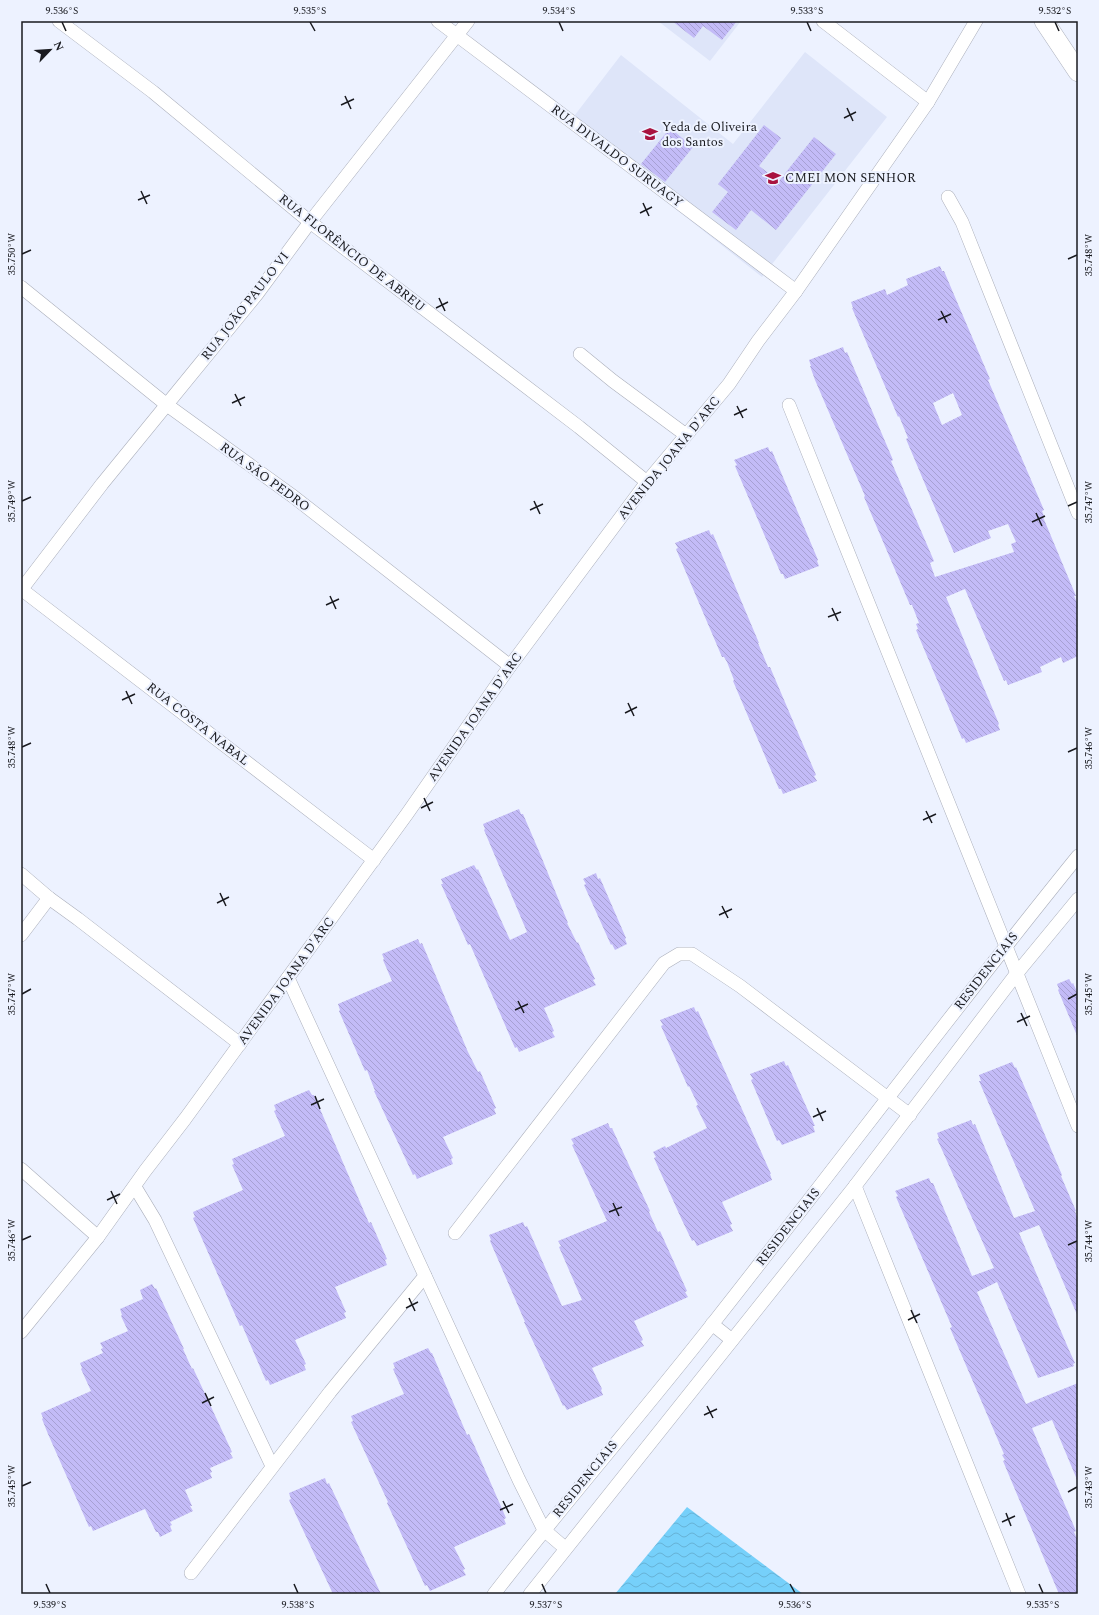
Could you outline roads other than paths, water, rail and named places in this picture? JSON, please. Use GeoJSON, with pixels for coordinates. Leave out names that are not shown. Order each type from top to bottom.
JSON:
{"type":"FeatureCollection","features":[{"type":"Feature","properties":{"kind":"main road"},"geometry":{"type":"LineString","coordinates":[[1044,21],[1078,72]]}},
{"type":"Feature","properties":{"kind":"street","name":"RUA FLORÊNCIO DE ABREU"},"geometry":{"type":"LineString","coordinates":[[59,21],[153,92],[310,222],[579,427],[647,482]]}},
{"type":"Feature","properties":{"kind":"street","name":"RUA DIVALDO SURUAGY"},"geometry":{"type":"LineString","coordinates":[[438,21],[796,290]]}},
{"type":"Feature","properties":{"kind":"street","name":"RUA JOÃO PAULO VI"},"geometry":{"type":"LineString","coordinates":[[21,589],[102,484],[257,294],[310,222],[468,21]]}},
{"type":"Feature","properties":{"kind":"street"},"geometry":{"type":"LineString","coordinates":[[823,21],[928,102]]}},
{"type":"Feature","properties":{"kind":"street","name":"AVENIDA JOANA D'ARC"},"geometry":{"type":"LineString","coordinates":[[21,1332],[98,1237],[145,1171],[185,1119],[412,808],[510,666],[647,482],[729,384],[928,102],[976,21]]}},
{"type":"Feature","properties":{"kind":"street"},"geometry":{"type":"LineString","coordinates":[[948,197],[962,222],[1078,513]]}},
{"type":"Feature","properties":{"kind":"street","name":"RUA SÃO PEDRO"},"geometry":{"type":"LineString","coordinates":[[21,288],[167,405],[294,497],[510,666]]}},
{"type":"Feature","properties":{"kind":"street"},"geometry":{"type":"LineString","coordinates":[[580,354],[613,381],[686,434]]}},
{"type":"Feature","properties":{"kind":"street"},"geometry":{"type":"LineString","coordinates":[[789,405],[1078,1126]]}},
{"type":"Feature","properties":{"kind":"street","name":"RUA COSTA NABAL"},"geometry":{"type":"LineString","coordinates":[[21,589],[374,860]]}},
{"type":"Feature","properties":{"kind":"street","name":"RESIDENCIAIS"},"geometry":{"type":"LineString","coordinates":[[494,1594],[544,1530],[712,1324],[1006,945],[1078,856]]}},
{"type":"Feature","properties":{"kind":"street"},"geometry":{"type":"LineString","coordinates":[[21,874],[49,898],[240,1044]]}},
{"type":"Feature","properties":{"kind":"street"},"geometry":{"type":"LineString","coordinates":[[21,935],[49,898]]}},
{"type":"Feature","properties":{"kind":"street","name":"RESIDENCIAIS"},"geometry":{"type":"LineString","coordinates":[[530,1594],[564,1548],[855,1186],[1017,973],[1078,899]]}},
{"type":"Feature","properties":{"kind":"street"},"geometry":{"type":"LineString","coordinates":[[455,1233],[664,963],[679,954],[692,954],[740,986],[910,1115]]}},
{"type":"Feature","properties":{"kind":"street"},"geometry":{"type":"LineString","coordinates":[[288,978],[519,1480],[544,1530],[564,1548]]}},
{"type":"Feature","properties":{"kind":"street"},"geometry":{"type":"LineString","coordinates":[[21,1169],[98,1237]]}},
{"type":"Feature","properties":{"kind":"street"},"geometry":{"type":"LineString","coordinates":[[855,1186],[1019,1594]]}},
{"type":"Feature","properties":{"kind":"street"},"geometry":{"type":"LineString","coordinates":[[134,1187],[155,1220],[272,1466]]}},
{"type":"Feature","properties":{"kind":"street"},"geometry":{"type":"LineString","coordinates":[[191,1573],[330,1392],[425,1276]]}},
{"type":"Feature","properties":{"kind":"street"},"geometry":{"type":"LineString","coordinates":[[712,1324],[732,1340]]}},
{"type":"Feature","properties":{"kind":"water"},"geometry":{"type":"Polygon","coordinates":[[[687,1507],[803,1594],[615,1594],[687,1507]]]}},
{"type":"Feature","properties":{"kind":"place","name":"Yeda de Oliveira dos Santos"},"geometry":{"type":"Point","coordinates":[650,134]}},
{"type":"Feature","properties":{"kind":"place","name":"CMEI MON SENHOR"},"geometry":{"type":"Point","coordinates":[773,178]}}]}
